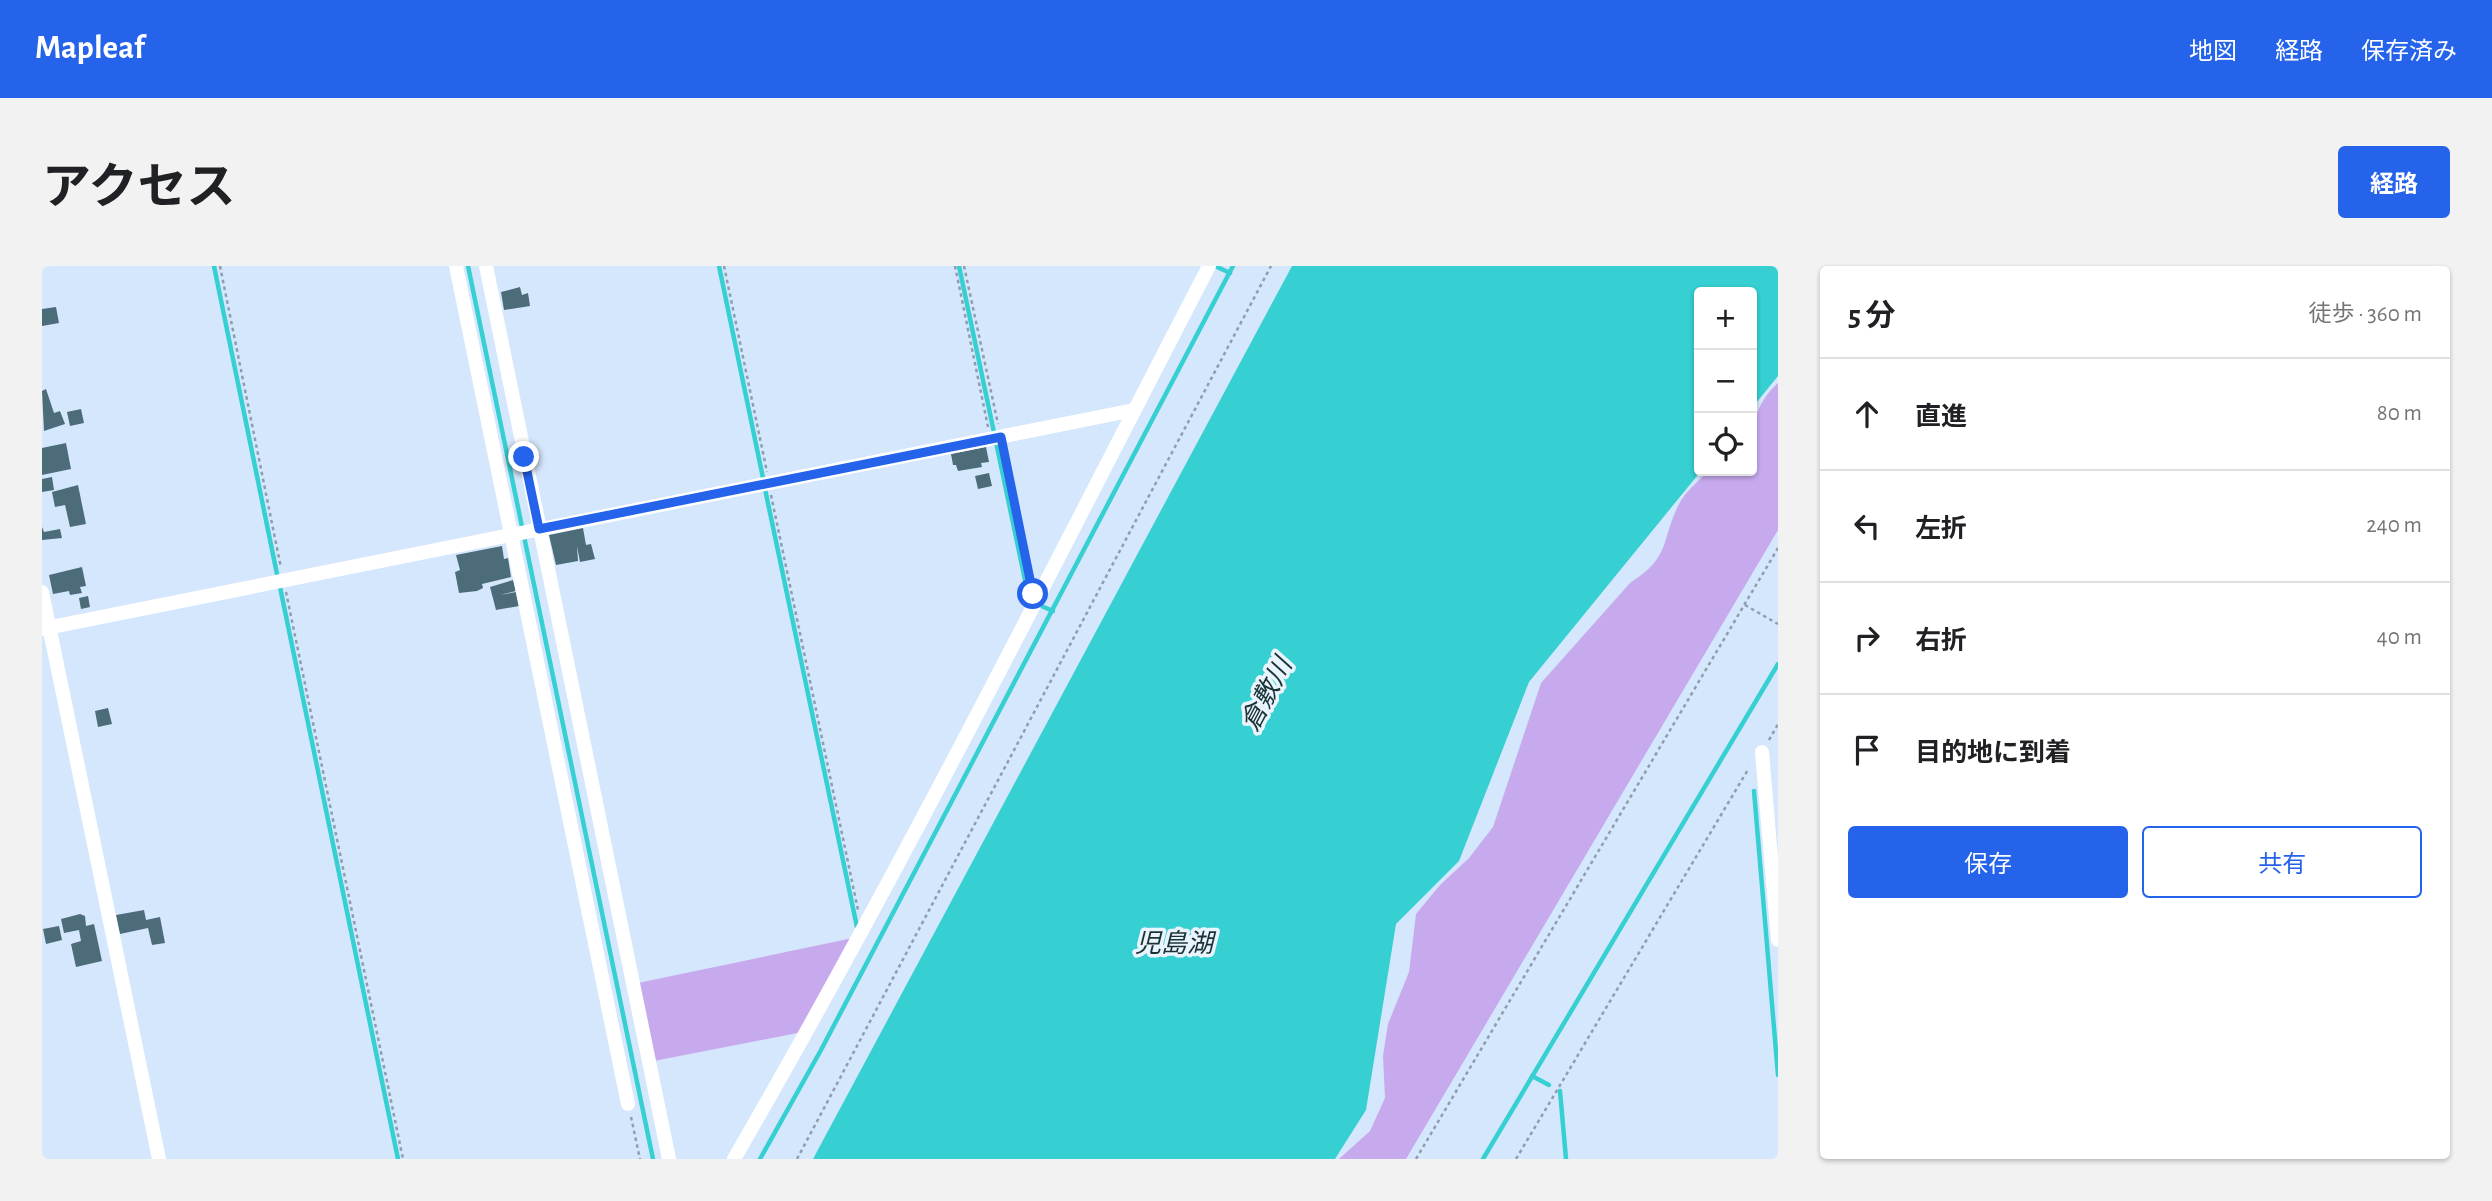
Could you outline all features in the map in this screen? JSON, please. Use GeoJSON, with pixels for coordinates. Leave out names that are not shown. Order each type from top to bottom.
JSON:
{"type":"FeatureCollection","features":[{"type":"Feature","properties":{"kind":"street"},"geometry":{"type":"LineString","coordinates":[[456,266],[525,532],[669,1159]]}},
{"type":"Feature","properties":{"kind":"street"},"geometry":{"type":"LineString","coordinates":[[486,266],[525,532],[628,1104]]}},
{"type":"Feature","properties":{"kind":"street"},"geometry":{"type":"LineString","coordinates":[[734,1159],[804,1038],[866,922],[1209,266]]}},
{"type":"Feature","properties":{"kind":"street"},"geometry":{"type":"LineString","coordinates":[[46,629],[1134,410]]}},
{"type":"Feature","properties":{"kind":"street"},"geometry":{"type":"LineString","coordinates":[[42,592],[46,629],[159,1159]]}},
{"type":"Feature","properties":{"kind":"street"},"geometry":{"type":"LineString","coordinates":[[1762,752],[1778,940]]}},
{"type":"Feature","properties":{"kind":"path"},"geometry":{"type":"LineString","coordinates":[[220,266],[403,1159]]}},
{"type":"Feature","properties":{"kind":"path"},"geometry":{"type":"LineString","coordinates":[[724,266],[856,904],[866,922]]}},
{"type":"Feature","properties":{"kind":"path"},"geometry":{"type":"LineString","coordinates":[[955,266],[1036,597]]}},
{"type":"Feature","properties":{"kind":"path"},"geometry":{"type":"LineString","coordinates":[[964,266],[995,438]]}},
{"type":"Feature","properties":{"kind":"path"},"geometry":{"type":"LineString","coordinates":[[797,1159],[1270,266]]}},
{"type":"Feature","properties":{"kind":"path"},"geometry":{"type":"LineString","coordinates":[[1416,1159],[1778,548]]}},
{"type":"Feature","properties":{"kind":"path"},"geometry":{"type":"LineString","coordinates":[[1745,605],[1778,624]]}},
{"type":"Feature","properties":{"kind":"path"},"geometry":{"type":"LineString","coordinates":[[1516,1159],[1739,780],[1762,752],[1778,724]]}},
{"type":"Feature","properties":{"kind":"path"},"geometry":{"type":"LineString","coordinates":[[628,1104],[639,1159]]}},
{"type":"Feature","properties":{"kind":"shaded area"},"geometry":{"type":"Polygon","coordinates":[[[1778,383],[1778,530],[1406,1159],[1339,1159],[1370,1131],[1385,1098],[1383,1056],[1388,1024],[1409,972],[1416,914],[1440,885],[1469,858],[1493,827],[1541,683],[1630,583],[1653,565],[1663,548],[1679,504],[1693,486],[1704,476],[1757,476],[1757,413],[1778,383]]]}},
{"type":"Feature","properties":{"kind":"shaded area"},"geometry":{"type":"Polygon","coordinates":[[[853,938],[803,1032],[654,1061],[638,983],[853,938]]]}},
{"type":"Feature","properties":{"kind":"water","name":"児島湖"},"geometry":{"type":"Polygon","coordinates":[[[1292,266],[1778,266],[1778,376],[1757,402],[1757,287],[1694,287],[1694,476],[1697,476],[1529,682],[1459,861],[1396,924],[1366,1110],[1335,1159],[813,1159],[1292,266]]]}},
{"type":"Feature","properties":{"kind":"building"},"geometry":{"type":"Polygon","coordinates":[[[520,287],[522,295],[528,293],[530,306],[504,310],[501,292],[520,287]]]}},
{"type":"Feature","properties":{"kind":"building"},"geometry":{"type":"Polygon","coordinates":[[[56,307],[59,323],[42,326],[42,309],[56,307]]]}},
{"type":"Feature","properties":{"kind":"building"},"geometry":{"type":"Polygon","coordinates":[[[46,389],[54,413],[60,411],[65,424],[44,431],[42,391],[46,389]]]}},
{"type":"Feature","properties":{"kind":"building"},"geometry":{"type":"Polygon","coordinates":[[[81,409],[84,423],[70,426],[67,412],[81,409]]]}},
{"type":"Feature","properties":{"kind":"building"},"geometry":{"type":"Polygon","coordinates":[[[66,443],[71,469],[42,475],[42,448],[66,443]]]}},
{"type":"Feature","properties":{"kind":"building"},"geometry":{"type":"Polygon","coordinates":[[[986,447],[989,462],[981,463],[982,467],[958,471],[956,465],[953,465],[951,454],[986,447]]]}},
{"type":"Feature","properties":{"kind":"building"},"geometry":{"type":"Polygon","coordinates":[[[989,473],[992,486],[978,489],[975,476],[989,473]]]}},
{"type":"Feature","properties":{"kind":"building"},"geometry":{"type":"Polygon","coordinates":[[[52,477],[54,490],[42,492],[42,479],[52,477]]]}},
{"type":"Feature","properties":{"kind":"building"},"geometry":{"type":"Polygon","coordinates":[[[78,485],[86,524],[70,527],[65,505],[55,507],[52,492],[78,485]]]}},
{"type":"Feature","properties":{"kind":"building"},"geometry":{"type":"Polygon","coordinates":[[[42,527],[44,532],[60,529],[62,538],[42,540],[42,527]]]}},
{"type":"Feature","properties":{"kind":"building"},"geometry":{"type":"Polygon","coordinates":[[[583,528],[586,545],[591,544],[595,559],[580,562],[577,546],[578,561],[556,565],[549,535],[583,528]]]}},
{"type":"Feature","properties":{"kind":"building"},"geometry":{"type":"Polygon","coordinates":[[[502,546],[504,559],[508,558],[511,577],[482,584],[483,588],[477,591],[459,593],[455,572],[460,570],[456,555],[502,546]]]}},
{"type":"Feature","properties":{"kind":"building"},"geometry":{"type":"Polygon","coordinates":[[[82,567],[86,586],[80,587],[82,593],[70,595],[69,591],[53,594],[49,575],[82,567]]]}},
{"type":"Feature","properties":{"kind":"building"},"geometry":{"type":"Polygon","coordinates":[[[513,580],[516,591],[500,595],[516,592],[519,606],[496,610],[490,587],[513,580]]]}},
{"type":"Feature","properties":{"kind":"building"},"geometry":{"type":"Polygon","coordinates":[[[88,596],[90,607],[81,609],[79,598],[88,596]]]}},
{"type":"Feature","properties":{"kind":"building"},"geometry":{"type":"Polygon","coordinates":[[[108,708],[112,724],[98,727],[95,711],[108,708]]]}},
{"type":"Feature","properties":{"kind":"building"},"geometry":{"type":"Polygon","coordinates":[[[144,910],[146,920],[160,917],[165,943],[152,945],[148,928],[120,934],[116,915],[144,910]]]}},
{"type":"Feature","properties":{"kind":"building"},"geometry":{"type":"Polygon","coordinates":[[[80,914],[85,916],[86,926],[94,924],[102,961],[76,967],[71,944],[81,941],[79,930],[64,933],[61,919],[80,914]]]}},
{"type":"Feature","properties":{"kind":"building"},"geometry":{"type":"Polygon","coordinates":[[[59,926],[62,940],[46,944],[43,929],[59,926]]]}},
{"type":"Feature","properties":{"kind":"waterway"},"geometry":{"type":"LineString","coordinates":[[214,266],[277,574]]}},
{"type":"Feature","properties":{"kind":"waterway"},"geometry":{"type":"LineString","coordinates":[[468,266],[653,1159]]}},
{"type":"Feature","properties":{"kind":"waterway"},"geometry":{"type":"LineString","coordinates":[[719,266],[763,478]]}},
{"type":"Feature","properties":{"kind":"waterway"},"geometry":{"type":"LineString","coordinates":[[959,266],[1029,599]]}},
{"type":"Feature","properties":{"kind":"waterway"},"geometry":{"type":"LineString","coordinates":[[1215,266],[1230,273]]}},
{"type":"Feature","properties":{"kind":"waterway"},"geometry":{"type":"LineString","coordinates":[[760,1159],[821,1050],[1233,266]]}},
{"type":"Feature","properties":{"kind":"waterway"},"geometry":{"type":"LineString","coordinates":[[765,489],[857,927]]}},
{"type":"Feature","properties":{"kind":"waterway"},"geometry":{"type":"LineString","coordinates":[[280,587],[398,1159]]}},
{"type":"Feature","properties":{"kind":"waterway"},"geometry":{"type":"LineString","coordinates":[[1039,605],[1053,611]]}},
{"type":"Feature","properties":{"kind":"waterway"},"geometry":{"type":"LineString","coordinates":[[1483,1159],[1778,664]]}},
{"type":"Feature","properties":{"kind":"waterway"},"geometry":{"type":"LineString","coordinates":[[1754,791],[1778,1075]]}},
{"type":"Feature","properties":{"kind":"waterway"},"geometry":{"type":"LineString","coordinates":[[1532,1076],[1549,1085]]}},
{"type":"Feature","properties":{"kind":"waterway"},"geometry":{"type":"LineString","coordinates":[[1560,1091],[1566,1159]]}},
{"type":"Feature","properties":{"kind":"route"},"geometry":{"type":"LineString","coordinates":[[524,457],[539,529],[1001,437],[1033,594]]}},
{"type":"Feature","properties":{"kind":"water label","name":"倉敷川"},"geometry":{"type":"Point","coordinates":[1266,694]}}]}
